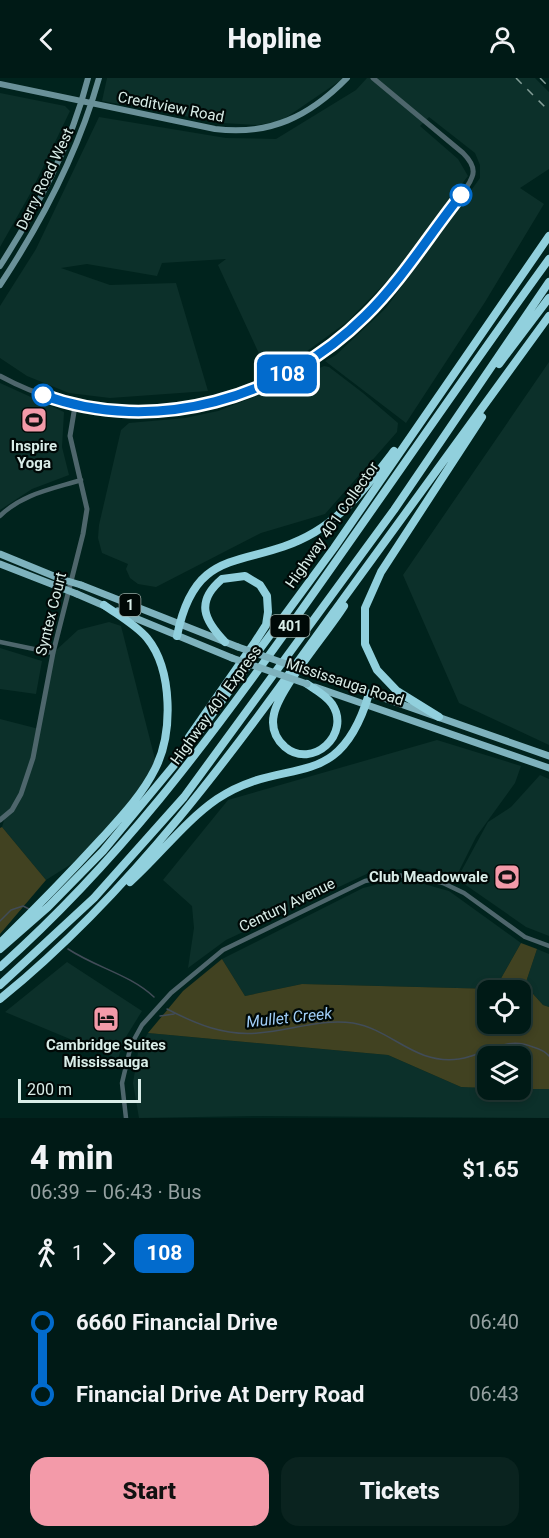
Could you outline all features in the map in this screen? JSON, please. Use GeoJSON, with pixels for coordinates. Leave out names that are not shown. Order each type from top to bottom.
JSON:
{"type":"FeatureCollection","features":[{"type":"Feature","properties":{"kind":"highway","name":"Highway 401 Collector"},"geometry":{"type":"LineString","coordinates":[[0,950],[56,899],[103,851],[147,800],[334,548],[549,236]]}},
{"type":"Feature","properties":{"kind":"highway","name":"Highway 401 Express"},"geometry":{"type":"LineString","coordinates":[[0,967],[52,920],[100,870],[179,777],[372,512],[549,259]]}},
{"type":"Feature","properties":{"kind":"highway","name":"Highway 401 Express"},"geometry":{"type":"LineString","coordinates":[[0,985],[71,921],[172,812],[369,544],[451,428],[549,282]]}},
{"type":"Feature","properties":{"kind":"highway"},"geometry":{"type":"LineString","coordinates":[[451,428],[549,298]]}},
{"type":"Feature","properties":{"kind":"highway"},"geometry":{"type":"LineString","coordinates":[[439,717],[397,691],[377,670],[368,652],[364,633],[368,599],[381,573],[474,428],[549,317]]}},
{"type":"Feature","properties":{"kind":"highway","name":"401"},"geometry":{"type":"LineString","coordinates":[[0,999],[91,917],[144,860],[204,788],[549,317]]}},
{"type":"Feature","properties":{"kind":"highway"},"geometry":{"type":"LineString","coordinates":[[177,636],[179,624],[200,580],[213,568],[230,561],[300,540],[336,516],[377,474],[441,390]]}},
{"type":"Feature","properties":{"kind":"highway"},"geometry":{"type":"LineString","coordinates":[[307,684],[323,694],[332,704],[338,725],[334,737],[326,747],[315,753],[300,754],[287,749],[279,741],[273,729],[274,715],[279,701],[335,621],[379,549]]}},
{"type":"Feature","properties":{"kind":"highway"},"geometry":{"type":"LineString","coordinates":[[147,800],[266,625],[267,596],[260,585],[245,576],[222,579],[206,598],[208,621],[225,642]]}},
{"type":"Feature","properties":{"kind":"highway"},"geometry":{"type":"LineString","coordinates":[[0,943],[74,869],[123,815],[146,785],[161,752],[167,696],[162,663],[146,637],[104,605]]}},
{"type":"Feature","properties":{"kind":"highway"},"geometry":{"type":"LineString","coordinates":[[91,917],[215,800],[238,787],[319,765],[337,754],[351,739],[369,694]]}},
{"type":"Feature","properties":{"kind":"main road","name":"Derry Road West"},"geometry":{"type":"LineString","coordinates":[[0,266],[52,176],[82,101],[88,78]]}},
{"type":"Feature","properties":{"kind":"main road","name":"Derry Road West"},"geometry":{"type":"LineString","coordinates":[[0,285],[39,224],[58,188],[92,103],[99,78]]}},
{"type":"Feature","properties":{"kind":"main road","name":"Creditview Road"},"geometry":{"type":"LineString","coordinates":[[0,84],[215,129],[254,130],[278,125],[302,115],[321,103],[347,78]]}},
{"type":"Feature","properties":{"kind":"main road","name":"Mississauga Road"},"geometry":{"type":"LineString","coordinates":[[0,554],[238,647],[549,756]]}},
{"type":"Feature","properties":{"kind":"main road","name":"Mississauga Road"},"geometry":{"type":"LineString","coordinates":[[0,564],[232,658],[549,768]]}},
{"type":"Feature","properties":{"kind":"street"},"geometry":{"type":"LineString","coordinates":[[0,376],[29,390],[75,406],[112,411],[153,412],[206,404],[247,392],[293,371],[326,350],[356,325],[386,293],[465,189],[473,171],[470,161],[463,153],[373,78]]}},
{"type":"Feature","properties":{"kind":"street","name":"Syntex Court"},"geometry":{"type":"LineString","coordinates":[[0,820],[12,810],[21,794],[31,766],[53,653],[83,534],[87,509],[70,436],[75,406]]}},
{"type":"Feature","properties":{"kind":"street"},"geometry":{"type":"LineString","coordinates":[[0,516],[18,501],[81,480]]}},
{"type":"Feature","properties":{"kind":"street"},"geometry":{"type":"LineString","coordinates":[[0,642],[53,653]]}},
{"type":"Feature","properties":{"kind":"street","name":"Century Avenue"},"geometry":{"type":"LineString","coordinates":[[126,1118],[122,1083],[131,1045],[142,1025],[171,993],[223,950],[365,881],[394,875],[417,876],[443,883],[464,893],[525,937],[549,946]]}},
{"type":"Feature","properties":{"kind":"shaded area"},"geometry":{"type":"Polygon","coordinates":[[[107,78],[344,78],[281,121],[257,125],[223,123],[102,101],[107,78]]]}},
{"type":"Feature","properties":{"kind":"shaded area"},"geometry":{"type":"Polygon","coordinates":[[[367,78],[535,78],[549,92],[549,169],[520,188],[544,204],[485,302],[406,423],[325,361],[336,355],[386,308],[480,178],[480,165],[475,153],[429,117],[420,126],[458,159],[468,176],[390,278],[347,322],[303,354],[268,373],[218,265],[226,259],[162,263],[157,276],[87,264],[61,268],[110,285],[176,283],[208,391],[110,398],[69,393],[27,376],[0,358],[0,306],[36,249],[99,117],[226,138],[276,139],[356,90],[367,78]]]}},
{"type":"Feature","properties":{"kind":"shaded area"},"geometry":{"type":"Polygon","coordinates":[[[0,93],[65,106],[70,111],[30,194],[0,247],[0,93]]]}},
{"type":"Feature","properties":{"kind":"shaded area"},"geometry":{"type":"Polygon","coordinates":[[[549,362],[549,745],[459,703],[403,575],[549,362]]]}},
{"type":"Feature","properties":{"kind":"shaded area"},"geometry":{"type":"Polygon","coordinates":[[[324,366],[329,367],[363,393],[398,423],[397,432],[325,514],[261,533],[156,587],[138,584],[130,578],[126,569],[128,564],[102,553],[98,538],[99,525],[121,430],[129,423],[185,418],[218,411],[324,366]]]}},
{"type":"Feature","properties":{"kind":"shaded area"},"geometry":{"type":"Polygon","coordinates":[[[0,383],[64,412],[62,447],[69,475],[32,489],[0,510],[0,383]]]}},
{"type":"Feature","properties":{"kind":"shaded area"},"geometry":{"type":"Polygon","coordinates":[[[109,622],[121,626],[157,767],[150,782],[73,863],[46,880],[2,827],[5,817],[0,817],[0,719],[39,729],[53,653],[78,630],[109,622]]]}},
{"type":"Feature","properties":{"kind":"shaded area"},"geometry":{"type":"Polygon","coordinates":[[[0,648],[42,661],[36,694],[0,689],[0,648]]]}},
{"type":"Feature","properties":{"kind":"shaded area"},"geometry":{"type":"Polygon","coordinates":[[[437,740],[521,766],[515,783],[476,837],[455,879],[414,868],[373,871],[226,940],[188,968],[194,928],[192,906],[163,880],[228,800],[437,740]]]}},
{"type":"Feature","properties":{"kind":"shaded area"},"geometry":{"type":"Polygon","coordinates":[[[540,775],[549,779],[549,936],[526,927],[457,879],[488,822],[511,807],[540,775]]]}},
{"type":"Feature","properties":{"kind":"shaded area"},"geometry":{"type":"Polygon","coordinates":[[[413,881],[449,891],[521,943],[500,980],[477,980],[477,989],[302,984],[245,996],[222,959],[363,888],[413,881]]]}},
{"type":"Feature","properties":{"kind":"shaded area"},"geometry":{"type":"Polygon","coordinates":[[[537,949],[549,954],[549,1007],[543,1005],[531,992],[531,980],[527,980],[537,949]]]}},
{"type":"Feature","properties":{"kind":"shaded area"},"geometry":{"type":"Polygon","coordinates":[[[67,962],[142,1011],[124,1040],[118,1059],[5,1012],[67,962]]]}},
{"type":"Feature","properties":{"kind":"shaded area"},"geometry":{"type":"Polygon","coordinates":[[[148,1033],[388,1055],[461,1087],[477,1087],[477,1100],[531,1100],[531,1089],[549,1089],[549,1118],[261,1116],[139,1118],[133,1083],[138,1052],[148,1033]]]}},
{"type":"Feature","properties":{"kind":"green space"},"geometry":{"type":"Polygon","coordinates":[[[2,827],[46,880],[0,934],[0,828],[2,827]]]}},
{"type":"Feature","properties":{"kind":"green space"},"geometry":{"type":"Polygon","coordinates":[[[521,943],[537,949],[527,980],[500,980],[521,943]]]}},
{"type":"Feature","properties":{"kind":"green space"},"geometry":{"type":"Polygon","coordinates":[[[222,959],[245,996],[302,984],[477,989],[477,1034],[531,1034],[531,992],[543,1005],[549,1007],[549,1089],[531,1089],[531,1046],[477,1046],[477,1088],[461,1087],[388,1055],[148,1033],[183,991],[222,959]]]}},
{"type":"Feature","properties":{"kind":"waterway","name":"Mullet Creek"},"geometry":{"type":"LineString","coordinates":[[0,921],[11,910],[23,906],[29,909]]}},
{"type":"Feature","properties":{"kind":"waterway","name":"Mullet Creek"},"geometry":{"type":"LineString","coordinates":[[68,949],[134,982],[154,997]]}},
{"type":"Feature","properties":{"kind":"waterway","name":"Mullet Creek"},"geometry":{"type":"LineString","coordinates":[[167,1009],[200,1024],[234,1033],[270,1032],[317,1023],[353,1023],[380,1032],[416,1052],[443,1059],[469,1057],[514,1043],[544,1051],[549,1056]]}},
{"type":"Feature","properties":{"kind":"waterway"},"geometry":{"type":"LineString","coordinates":[[160,1016],[174,1014]]}},
{"type":"Feature","properties":{"kind":"railway"},"geometry":{"type":"LineString","coordinates":[[516,78],[549,111]]}},
{"type":"Feature","properties":{"kind":"railway"},"geometry":{"type":"LineString","coordinates":[[540,78],[549,87]]}},
{"type":"Feature","properties":{"kind":"bus line","name":"108"},"geometry":{"type":"LineString","coordinates":[[43,395],[75,406],[97,410],[153,412],[223,400],[262,386],[293,371],[326,350],[367,315],[461,195]]}},
{"type":"Feature","properties":{"kind":"place","name":"Inspire Yoga"},"geometry":{"type":"Point","coordinates":[34,420]}},
{"type":"Feature","properties":{"kind":"place","name":"Club Meadowvale"},"geometry":{"type":"Point","coordinates":[507,877]}},
{"type":"Feature","properties":{"kind":"place","name":"Cambridge Suites Mississauga"},"geometry":{"type":"Point","coordinates":[106,1019]}}]}
